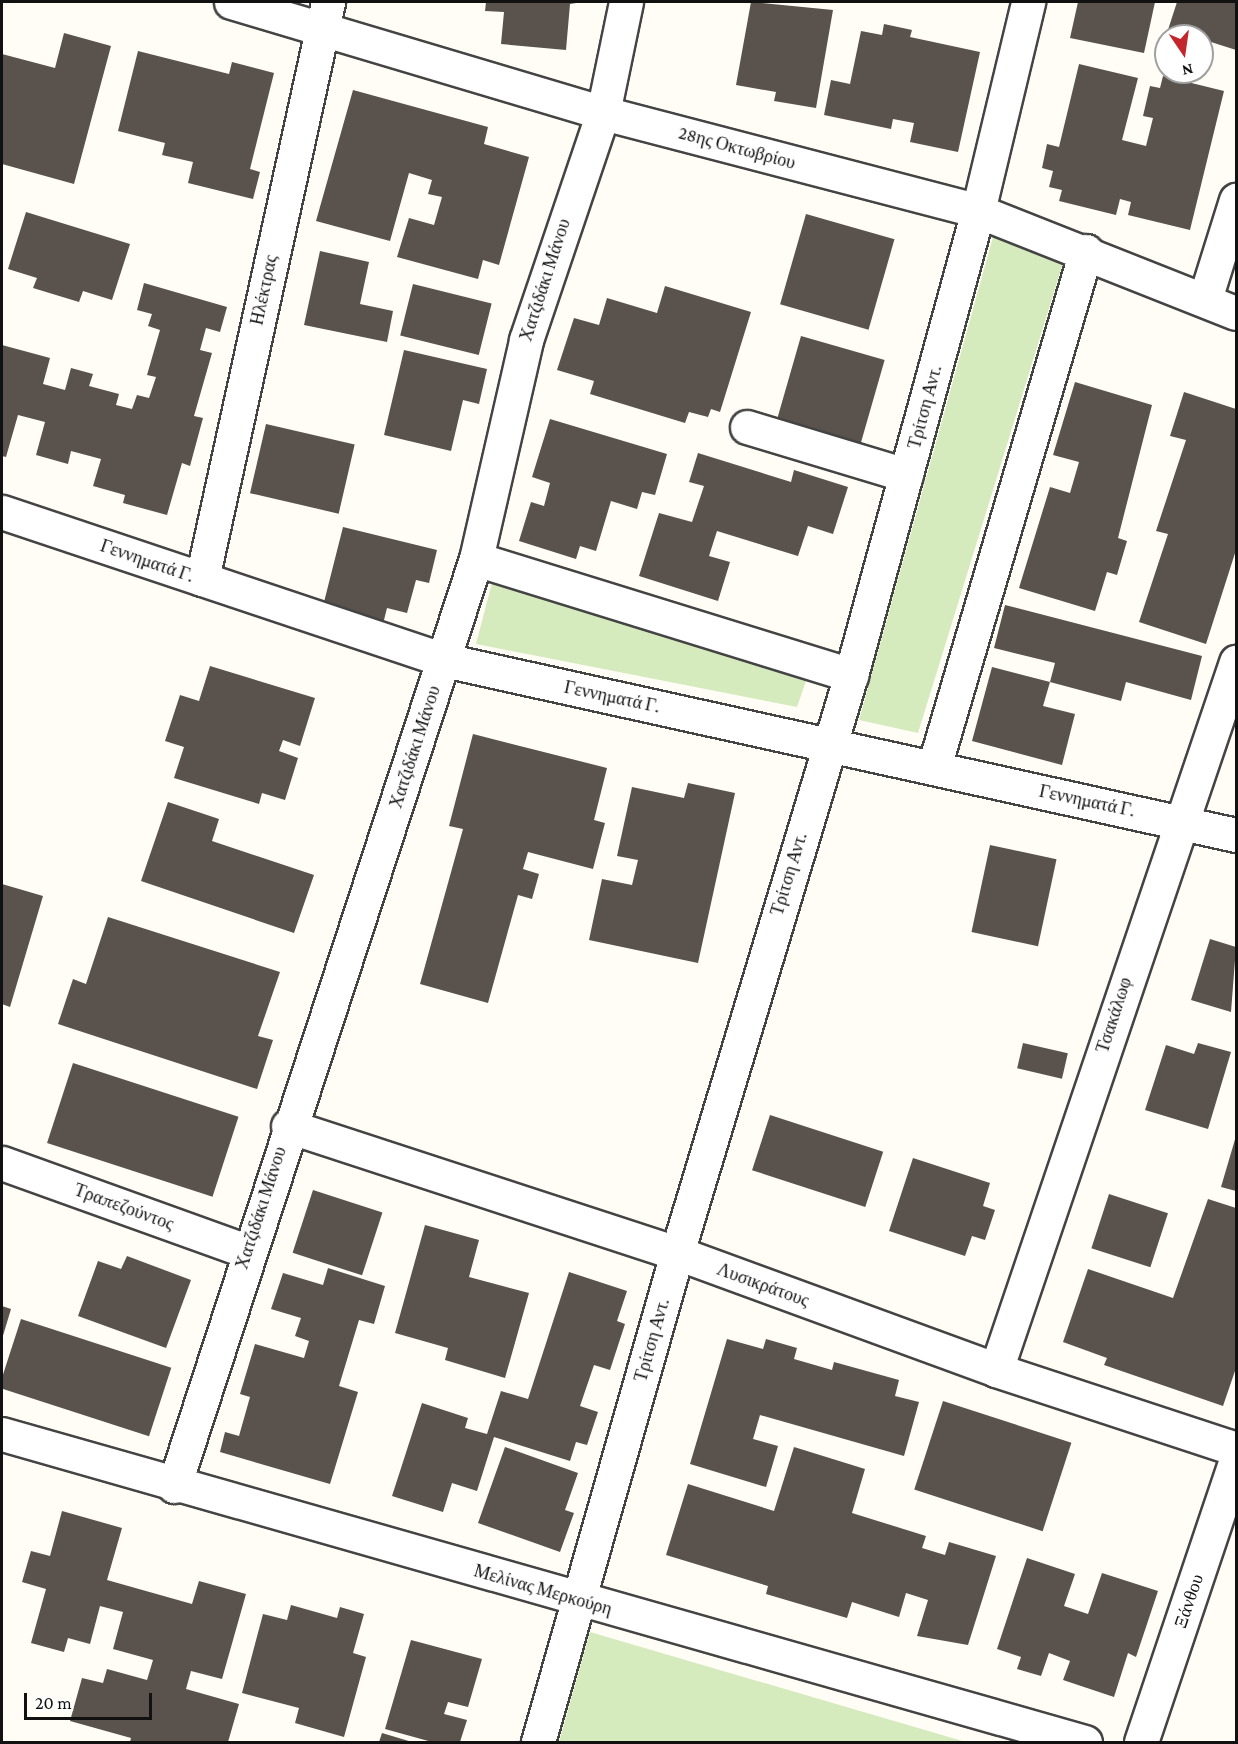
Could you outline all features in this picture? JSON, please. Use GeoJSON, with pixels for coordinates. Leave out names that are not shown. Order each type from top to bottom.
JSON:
{"type":"FeatureCollection","features":[{"type":"Feature","properties":{"kind":"street","name":"28ης Οκτωβρίου"},"geometry":{"type":"LineString","coordinates":[[231,2],[324,15],[603,113],[978,211],[1086,251],[1236,313]]}},
{"type":"Feature","properties":{"kind":"street","name":"Χατζιδάκι Μάνου"},"geometry":{"type":"LineString","coordinates":[[174,1486],[246,1251],[476,559],[525,340],[603,113],[626,2]]}},
{"type":"Feature","properties":{"kind":"street","name":"Τρίτση Αντ."},"geometry":{"type":"LineString","coordinates":[[538,1743],[677,1253],[851,675],[978,211],[1028,2]]}},
{"type":"Feature","properties":{"kind":"street","name":"Ηλέκτρας"},"geometry":{"type":"LineString","coordinates":[[202,579],[324,15]]}},
{"type":"Feature","properties":{"kind":"street"},"geometry":{"type":"LineString","coordinates":[[1205,299],[1236,200]]}},
{"type":"Feature","properties":{"kind":"street"},"geometry":{"type":"LineString","coordinates":[[933,767],[1086,251]]}},
{"type":"Feature","properties":{"kind":"street"},"geometry":{"type":"LineString","coordinates":[[747,427],[906,474]]}},
{"type":"Feature","properties":{"kind":"street","name":"Γεννηματά Γ."},"geometry":{"type":"LineString","coordinates":[[2,512],[444,660],[1236,835]]}},
{"type":"Feature","properties":{"kind":"street"},"geometry":{"type":"LineString","coordinates":[[476,559],[851,675]]}},
{"type":"Feature","properties":{"kind":"street","name":"Τσακάλωφ"},"geometry":{"type":"LineString","coordinates":[[996,1370],[1155,888],[1183,822],[1236,662]]}},
{"type":"Feature","properties":{"kind":"street","name":"Λυσικράτους"},"geometry":{"type":"LineString","coordinates":[[288,1126],[677,1253],[996,1370],[1236,1449]]}},
{"type":"Feature","properties":{"kind":"street","name":"Τραπεζούντος"},"geometry":{"type":"LineString","coordinates":[[2,1163],[246,1251]]}},
{"type":"Feature","properties":{"kind":"street","name":"Μελίνας Μερκούρη"},"geometry":{"type":"LineString","coordinates":[[2,1434],[174,1486],[1085,1743]]}},
{"type":"Feature","properties":{"kind":"street","name":"Ξάνθου"},"geometry":{"type":"LineString","coordinates":[[1141,1743],[1236,1459]]}},
{"type":"Feature","properties":{"kind":"green space"},"geometry":{"type":"Polygon","coordinates":[[[993,237],[1063,263],[918,733],[859,720],[993,237]]]}},
{"type":"Feature","properties":{"kind":"green space"},"geometry":{"type":"Polygon","coordinates":[[[493,579],[808,675],[797,707],[476,644],[493,579]]]}},
{"type":"Feature","properties":{"kind":"green space"},"geometry":{"type":"Polygon","coordinates":[[[590,1632],[966,1742],[559,1742],[590,1632]]]}},
{"type":"Feature","properties":{"kind":"building"},"geometry":{"type":"Polygon","coordinates":[[[486,2],[582,2],[570,4],[566,50],[501,44],[504,12],[485,11],[486,2]]]}},
{"type":"Feature","properties":{"kind":"building"},"geometry":{"type":"Polygon","coordinates":[[[751,2],[833,10],[816,108],[774,101],[776,92],[736,85],[751,2]]]}},
{"type":"Feature","properties":{"kind":"building"},"geometry":{"type":"Polygon","coordinates":[[[1078,2],[1155,2],[1144,53],[1070,38],[1078,2]]]}},
{"type":"Feature","properties":{"kind":"building"},"geometry":{"type":"Polygon","coordinates":[[[1177,2],[1236,2],[1236,50],[1214,43],[1214,24],[1170,24],[1177,2]]]}},
{"type":"Feature","properties":{"kind":"building"},"geometry":{"type":"Polygon","coordinates":[[[884,24],[912,30],[910,37],[980,52],[958,152],[910,142],[914,123],[893,119],[891,129],[824,115],[831,80],[850,84],[861,31],[882,35],[884,24]]]}},
{"type":"Feature","properties":{"kind":"building"},"geometry":{"type":"Polygon","coordinates":[[[64,33],[111,46],[74,184],[2,164],[2,54],[55,68],[64,33]]]}},
{"type":"Feature","properties":{"kind":"building"},"geometry":{"type":"Polygon","coordinates":[[[138,51],[229,74],[232,62],[274,73],[250,169],[260,172],[253,199],[188,183],[193,162],[162,155],[165,143],[118,131],[138,51]]]}},
{"type":"Feature","properties":{"kind":"building"},"geometry":{"type":"Polygon","coordinates":[[[1079,64],[1138,78],[1122,140],[1146,146],[1153,118],[1143,116],[1150,86],[1160,88],[1161,84],[1196,84],[1224,91],[1190,230],[1128,215],[1131,202],[1120,199],[1116,215],[1059,201],[1062,190],[1049,187],[1053,171],[1042,168],[1047,144],[1059,147],[1079,64]]]}},
{"type":"Feature","properties":{"kind":"building"},"geometry":{"type":"Polygon","coordinates":[[[353,90],[488,127],[484,144],[529,157],[499,265],[483,260],[478,279],[397,257],[409,218],[434,225],[442,197],[428,194],[432,180],[409,173],[390,241],[316,221],[353,90]]]}},
{"type":"Feature","properties":{"kind":"building"},"geometry":{"type":"Polygon","coordinates":[[[26,212],[130,244],[112,300],[83,291],[79,302],[33,288],[37,278],[8,269],[26,212]]]}},
{"type":"Feature","properties":{"kind":"building"},"geometry":{"type":"Polygon","coordinates":[[[806,214],[894,239],[869,330],[780,304],[806,214]]]}},
{"type":"Feature","properties":{"kind":"building"},"geometry":{"type":"Polygon","coordinates":[[[320,251],[369,262],[360,304],[393,311],[387,342],[304,325],[320,251]]]}},
{"type":"Feature","properties":{"kind":"building"},"geometry":{"type":"Polygon","coordinates":[[[144,283],[227,307],[220,332],[206,328],[200,350],[212,353],[194,416],[203,418],[190,466],[182,463],[167,515],[123,503],[125,495],[93,486],[101,459],[71,451],[68,464],[36,455],[45,422],[18,415],[6,457],[2,456],[2,345],[50,358],[43,384],[65,390],[71,368],[93,374],[89,386],[119,394],[116,405],[132,409],[137,395],[149,398],[156,377],[147,375],[160,330],[148,326],[152,314],[137,310],[144,283]]]}},
{"type":"Feature","properties":{"kind":"building"},"geometry":{"type":"Polygon","coordinates":[[[413,284],[492,304],[479,355],[400,335],[413,284]]]}},
{"type":"Feature","properties":{"kind":"building"},"geometry":{"type":"Polygon","coordinates":[[[665,286],[751,312],[720,412],[711,409],[708,417],[689,412],[685,423],[590,394],[594,381],[557,370],[574,318],[599,325],[607,298],[657,313],[665,286]]]}},
{"type":"Feature","properties":{"kind":"building"},"geometry":{"type":"Polygon","coordinates":[[[801,336],[885,360],[860,446],[776,422],[801,336]]]}},
{"type":"Feature","properties":{"kind":"building"},"geometry":{"type":"Polygon","coordinates":[[[404,350],[487,369],[479,404],[463,400],[451,451],[384,435],[404,350]]]}},
{"type":"Feature","properties":{"kind":"building"},"geometry":{"type":"Polygon","coordinates":[[[1075,382],[1152,405],[1118,538],[1127,541],[1117,575],[1107,572],[1095,611],[1019,588],[1050,487],[1070,493],[1079,462],[1053,455],[1075,382]]]}},
{"type":"Feature","properties":{"kind":"building"},"geometry":{"type":"Polygon","coordinates":[[[1184,392],[1236,409],[1236,550],[1206,644],[1139,622],[1168,534],[1156,531],[1186,440],[1170,436],[1184,392]]]}},
{"type":"Feature","properties":{"kind":"building"},"geometry":{"type":"Polygon","coordinates":[[[550,419],[667,454],[655,495],[642,492],[637,509],[611,501],[596,551],[580,546],[576,559],[519,541],[531,502],[544,506],[550,483],[532,477],[550,419]]]}},
{"type":"Feature","properties":{"kind":"building"},"geometry":{"type":"Polygon","coordinates":[[[266,424],[355,444],[339,514],[250,493],[266,424]]]}},
{"type":"Feature","properties":{"kind":"building"},"geometry":{"type":"Polygon","coordinates":[[[698,453],[791,482],[794,470],[848,487],[833,534],[808,526],[798,556],[717,531],[709,556],[730,562],[718,601],[639,576],[659,513],[692,522],[704,486],[689,482],[698,453]]]}},
{"type":"Feature","properties":{"kind":"building"},"geometry":{"type":"Polygon","coordinates":[[[343,527],[437,550],[429,583],[416,580],[407,613],[387,608],[383,624],[322,610],[343,527]]]}},
{"type":"Feature","properties":{"kind":"building"},"geometry":{"type":"Polygon","coordinates":[[[1005,605],[1202,656],[1191,700],[1126,682],[1121,701],[1050,682],[1055,663],[994,648],[1005,605]]]}},
{"type":"Feature","properties":{"kind":"building"},"geometry":{"type":"Polygon","coordinates":[[[210,666],[315,698],[300,746],[283,740],[279,751],[298,758],[285,800],[262,793],[259,804],[174,778],[184,747],[165,741],[180,695],[199,701],[210,666]]]}},
{"type":"Feature","properties":{"kind":"building"},"geometry":{"type":"Polygon","coordinates":[[[992,667],[1050,682],[1043,706],[1075,714],[1062,765],[972,741],[992,667]]]}},
{"type":"Feature","properties":{"kind":"building"},"geometry":{"type":"Polygon","coordinates":[[[473,734],[607,768],[594,820],[605,823],[593,869],[528,852],[523,869],[539,874],[532,899],[518,895],[488,1003],[420,984],[463,829],[449,826],[473,734]]]}},
{"type":"Feature","properties":{"kind":"building"},"geometry":{"type":"Polygon","coordinates":[[[688,783],[735,793],[698,963],[589,940],[602,879],[632,885],[638,860],[617,856],[632,787],[684,798],[688,783]]]}},
{"type":"Feature","properties":{"kind":"building"},"geometry":{"type":"Polygon","coordinates":[[[168,802],[219,819],[212,841],[314,875],[294,933],[141,881],[168,802]]]}},
{"type":"Feature","properties":{"kind":"building"},"geometry":{"type":"Polygon","coordinates":[[[990,845],[1057,859],[1038,946],[971,932],[990,845]]]}},
{"type":"Feature","properties":{"kind":"building"},"geometry":{"type":"Polygon","coordinates":[[[2,884],[43,896],[10,1007],[2,1004],[2,884]]]}},
{"type":"Feature","properties":{"kind":"building"},"geometry":{"type":"Polygon","coordinates":[[[108,917],[280,972],[258,1036],[273,1040],[257,1089],[58,1024],[73,979],[86,984],[108,917]]]}},
{"type":"Feature","properties":{"kind":"building"},"geometry":{"type":"Polygon","coordinates":[[[1210,939],[1236,947],[1231,1012],[1191,1000],[1210,939]]]}},
{"type":"Feature","properties":{"kind":"building"},"geometry":{"type":"Polygon","coordinates":[[[1023,1043],[1068,1053],[1062,1079],[1017,1068],[1023,1043]]]}},
{"type":"Feature","properties":{"kind":"building"},"geometry":{"type":"Polygon","coordinates":[[[1198,1043],[1231,1052],[1208,1129],[1145,1110],[1166,1045],[1194,1054],[1198,1043]]]}},
{"type":"Feature","properties":{"kind":"building"},"geometry":{"type":"Polygon","coordinates":[[[73,1063],[238,1117],[213,1197],[47,1143],[73,1063]]]}},
{"type":"Feature","properties":{"kind":"building"},"geometry":{"type":"Polygon","coordinates":[[[770,1115],[883,1152],[865,1207],[752,1170],[770,1115]]]}},
{"type":"Feature","properties":{"kind":"building"},"geometry":{"type":"Polygon","coordinates":[[[1236,1136],[1236,1191],[1221,1187],[1236,1136]]]}},
{"type":"Feature","properties":{"kind":"building"},"geometry":{"type":"Polygon","coordinates":[[[913,1158],[990,1183],[983,1206],[995,1210],[985,1240],[972,1236],[965,1256],[889,1231],[913,1158]]]}},
{"type":"Feature","properties":{"kind":"building"},"geometry":{"type":"Polygon","coordinates":[[[313,1190],[382,1213],[362,1275],[293,1253],[313,1190]]]}},
{"type":"Feature","properties":{"kind":"building"},"geometry":{"type":"Polygon","coordinates":[[[1109,1194],[1168,1213],[1150,1267],[1091,1248],[1109,1194]]]}},
{"type":"Feature","properties":{"kind":"building"},"geometry":{"type":"Polygon","coordinates":[[[1208,1199],[1236,1208],[1236,1368],[1223,1406],[1104,1365],[1107,1358],[1063,1342],[1088,1269],[1173,1298],[1208,1199]]]}},
{"type":"Feature","properties":{"kind":"building"},"geometry":{"type":"Polygon","coordinates":[[[425,1225],[479,1240],[469,1277],[529,1293],[505,1378],[445,1360],[448,1348],[395,1333],[425,1225]]]}},
{"type":"Feature","properties":{"kind":"building"},"geometry":{"type":"Polygon","coordinates":[[[127,1256],[191,1280],[166,1348],[78,1316],[98,1261],[121,1269],[127,1256]]]}},
{"type":"Feature","properties":{"kind":"building"},"geometry":{"type":"Polygon","coordinates":[[[328,1268],[385,1286],[374,1324],[359,1320],[339,1386],[358,1392],[330,1484],[220,1452],[225,1432],[239,1436],[250,1397],[240,1394],[255,1344],[304,1358],[309,1341],[295,1336],[301,1318],[271,1309],[283,1273],[323,1285],[328,1268]]]}},
{"type":"Feature","properties":{"kind":"building"},"geometry":{"type":"Polygon","coordinates":[[[569,1272],[627,1291],[617,1321],[625,1324],[610,1370],[594,1365],[580,1406],[598,1412],[587,1445],[576,1442],[570,1461],[494,1437],[477,1491],[452,1483],[443,1512],[392,1496],[422,1403],[468,1418],[465,1428],[487,1434],[501,1391],[528,1399],[569,1272]]]}},
{"type":"Feature","properties":{"kind":"building"},"geometry":{"type":"Polygon","coordinates":[[[2,1306],[11,1309],[2,1339],[2,1306]]]}},
{"type":"Feature","properties":{"kind":"building"},"geometry":{"type":"Polygon","coordinates":[[[21,1319],[171,1368],[149,1436],[2,1389],[2,1377],[21,1319]]]}},
{"type":"Feature","properties":{"kind":"building"},"geometry":{"type":"Polygon","coordinates":[[[727,1339],[763,1349],[766,1339],[797,1348],[794,1359],[832,1370],[834,1362],[899,1380],[895,1396],[919,1402],[904,1456],[760,1415],[753,1439],[778,1446],[766,1487],[690,1464],[727,1339]]]}},
{"type":"Feature","properties":{"kind":"building"},"geometry":{"type":"Polygon","coordinates":[[[943,1401],[1071,1443],[1043,1531],[914,1489],[943,1401]]]}},
{"type":"Feature","properties":{"kind":"building"},"geometry":{"type":"Polygon","coordinates":[[[505,1447],[578,1473],[565,1510],[574,1513],[560,1552],[478,1523],[505,1447]]]}},
{"type":"Feature","properties":{"kind":"building"},"geometry":{"type":"Polygon","coordinates":[[[794,1447],[865,1469],[852,1513],[926,1536],[922,1548],[945,1555],[949,1542],[996,1556],[968,1645],[917,1636],[928,1600],[906,1593],[899,1617],[852,1602],[847,1618],[766,1594],[768,1586],[666,1555],[688,1484],[774,1511],[794,1447]]]}},
{"type":"Feature","properties":{"kind":"building"},"geometry":{"type":"Polygon","coordinates":[[[62,1511],[122,1528],[107,1580],[192,1604],[199,1581],[246,1594],[222,1679],[191,1671],[186,1689],[239,1704],[228,1742],[130,1742],[131,1738],[70,1721],[82,1678],[103,1683],[107,1669],[147,1680],[153,1660],[113,1649],[123,1612],[100,1606],[90,1644],[68,1638],[64,1652],[31,1643],[46,1589],[22,1582],[31,1551],[50,1556],[62,1511]]]}},
{"type":"Feature","properties":{"kind":"building"},"geometry":{"type":"Polygon","coordinates":[[[1027,1558],[1075,1574],[1064,1606],[1088,1614],[1102,1573],[1158,1591],[1136,1657],[1128,1653],[1114,1697],[1063,1680],[1070,1661],[1049,1653],[1041,1676],[1017,1669],[1021,1657],[997,1649],[1027,1558]]]}},
{"type":"Feature","properties":{"kind":"building"},"geometry":{"type":"Polygon","coordinates":[[[291,1605],[337,1618],[340,1607],[364,1614],[353,1653],[366,1657],[344,1737],[295,1723],[299,1708],[242,1693],[263,1614],[287,1620],[291,1605]]]}},
{"type":"Feature","properties":{"kind":"building"},"geometry":{"type":"Polygon","coordinates":[[[411,1640],[482,1659],[468,1707],[448,1702],[444,1714],[467,1720],[460,1742],[432,1742],[385,1729],[411,1640]]]}},
{"type":"Feature","properties":{"kind":"building"},"geometry":{"type":"Polygon","coordinates":[[[382,1733],[412,1742],[379,1742],[382,1733]]]}}]}
